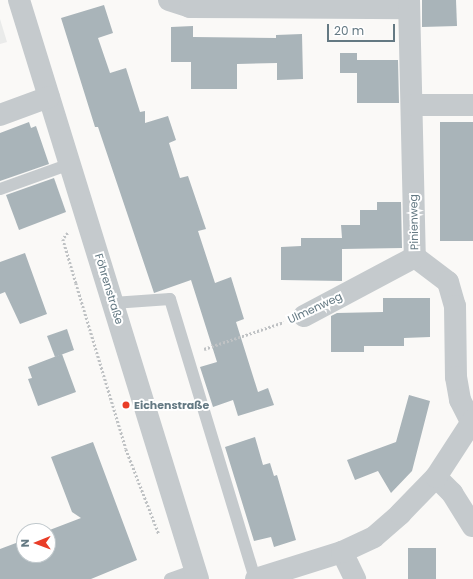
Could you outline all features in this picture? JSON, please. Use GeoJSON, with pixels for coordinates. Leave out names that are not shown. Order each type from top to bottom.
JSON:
{"type":"FeatureCollection","features":[{"type":"Feature","properties":{"kind":"street","name":"Föhrenstraße"},"geometry":{"type":"LineString","coordinates":[[19,0],[197,574]]}},
{"type":"Feature","properties":{"kind":"street"},"geometry":{"type":"LineString","coordinates":[[169,0],[190,7],[409,4]]}},
{"type":"Feature","properties":{"kind":"street","name":"Pinienweg"},"geometry":{"type":"LineString","coordinates":[[409,4],[415,258],[448,282],[455,306],[456,377],[460,400],[472,421]]}},
{"type":"Feature","properties":{"kind":"street"},"geometry":{"type":"LineString","coordinates":[[0,115],[49,97]]}},
{"type":"Feature","properties":{"kind":"street"},"geometry":{"type":"LineString","coordinates":[[412,105],[473,105]]}},
{"type":"Feature","properties":{"kind":"street","name":"Ulmenweg"},"geometry":{"type":"LineString","coordinates":[[304,316],[415,258]]}},
{"type":"Feature","properties":{"kind":"street"},"geometry":{"type":"LineString","coordinates":[[256,579],[342,552],[384,529],[436,477],[472,421]]}},
{"type":"Feature","properties":{"kind":"street"},"geometry":{"type":"LineString","coordinates":[[436,477],[452,492],[473,526]]}},
{"type":"Feature","properties":{"kind":"street"},"geometry":{"type":"LineString","coordinates":[[342,552],[355,579]]}},
{"type":"Feature","properties":{"kind":"lane"},"geometry":{"type":"LineString","coordinates":[[0,189],[70,164]]}},
{"type":"Feature","properties":{"kind":"lane"},"geometry":{"type":"LineString","coordinates":[[113,302],[170,299],[256,579]]}},
{"type":"Feature","properties":{"kind":"lane"},"geometry":{"type":"LineString","coordinates":[[170,579],[197,574]]}},
{"type":"Feature","properties":{"kind":"path"},"geometry":{"type":"LineString","coordinates":[[84,210],[63,239],[126,448],[160,537]]}},
{"type":"Feature","properties":{"kind":"path","name":"Ulmenweg"},"geometry":{"type":"LineString","coordinates":[[187,355],[304,316]]}},
{"type":"Feature","properties":{"kind":"shaded area"},"geometry":{"type":"Polygon","coordinates":[[[0,19],[7,42],[0,44],[0,19]]]}},
{"type":"Feature","properties":{"kind":"building"},"geometry":{"type":"Polygon","coordinates":[[[422,0],[456,0],[457,26],[422,27],[422,0]]]}},
{"type":"Feature","properties":{"kind":"building"},"geometry":{"type":"Polygon","coordinates":[[[104,5],[113,33],[98,38],[110,73],[126,68],[140,112],[145,111],[145,123],[168,116],[176,140],[169,143],[180,178],[188,176],[206,229],[198,231],[215,283],[231,277],[244,319],[236,322],[258,392],[268,388],[274,405],[238,416],[233,400],[213,407],[200,367],[217,362],[191,280],[154,293],[98,127],[95,127],[61,18],[104,5]]]}},
{"type":"Feature","properties":{"kind":"building"},"geometry":{"type":"Polygon","coordinates":[[[193,26],[193,37],[276,38],[276,35],[302,34],[303,79],[277,80],[277,63],[237,64],[237,89],[191,89],[191,62],[171,62],[171,27],[193,26]]]}},
{"type":"Feature","properties":{"kind":"building"},"geometry":{"type":"Polygon","coordinates":[[[340,53],[357,53],[357,60],[398,60],[399,103],[357,103],[357,73],[340,73],[340,53]]]}},
{"type":"Feature","properties":{"kind":"building"},"geometry":{"type":"Polygon","coordinates":[[[29,122],[31,128],[36,126],[49,164],[0,181],[0,133],[29,122]]]}},
{"type":"Feature","properties":{"kind":"building"},"geometry":{"type":"Polygon","coordinates":[[[440,122],[473,122],[473,241],[440,241],[440,122]]]}},
{"type":"Feature","properties":{"kind":"building"},"geometry":{"type":"Polygon","coordinates":[[[54,178],[66,212],[19,230],[6,195],[54,178]]]}},
{"type":"Feature","properties":{"kind":"building"},"geometry":{"type":"Polygon","coordinates":[[[377,202],[401,202],[402,248],[342,249],[342,281],[281,280],[281,247],[301,246],[301,238],[342,238],[341,225],[360,225],[360,210],[377,210],[377,202]]]}},
{"type":"Feature","properties":{"kind":"building"},"geometry":{"type":"Polygon","coordinates":[[[25,253],[47,314],[20,324],[5,292],[0,294],[0,262],[25,253]]]}},
{"type":"Feature","properties":{"kind":"building"},"geometry":{"type":"Polygon","coordinates":[[[383,298],[430,298],[430,337],[404,338],[404,346],[364,346],[364,352],[331,352],[331,316],[337,313],[383,312],[383,298]]]}},
{"type":"Feature","properties":{"kind":"building"},"geometry":{"type":"Polygon","coordinates":[[[67,329],[74,350],[55,357],[47,336],[67,329]]]}},
{"type":"Feature","properties":{"kind":"building"},"geometry":{"type":"Polygon","coordinates":[[[62,354],[76,392],[38,406],[28,379],[32,378],[28,367],[62,354]]]}},
{"type":"Feature","properties":{"kind":"building"},"geometry":{"type":"Polygon","coordinates":[[[409,395],[430,401],[412,471],[391,493],[378,471],[355,480],[347,460],[396,442],[409,395]]]}},
{"type":"Feature","properties":{"kind":"building"},"geometry":{"type":"Polygon","coordinates":[[[255,437],[263,465],[270,463],[274,476],[277,475],[296,540],[274,547],[271,537],[254,541],[225,447],[255,437]]]}},
{"type":"Feature","properties":{"kind":"building"},"geometry":{"type":"Polygon","coordinates":[[[93,442],[137,560],[91,579],[0,579],[0,549],[16,543],[16,563],[56,563],[56,528],[81,518],[72,512],[51,457],[93,442]]]}},
{"type":"Feature","properties":{"kind":"building"},"geometry":{"type":"Polygon","coordinates":[[[408,548],[436,548],[436,579],[408,579],[408,548]]]}},
{"type":"Feature","properties":{"kind":"place","name":"Eichenstraße"},"geometry":{"type":"Point","coordinates":[126,405]}}]}
